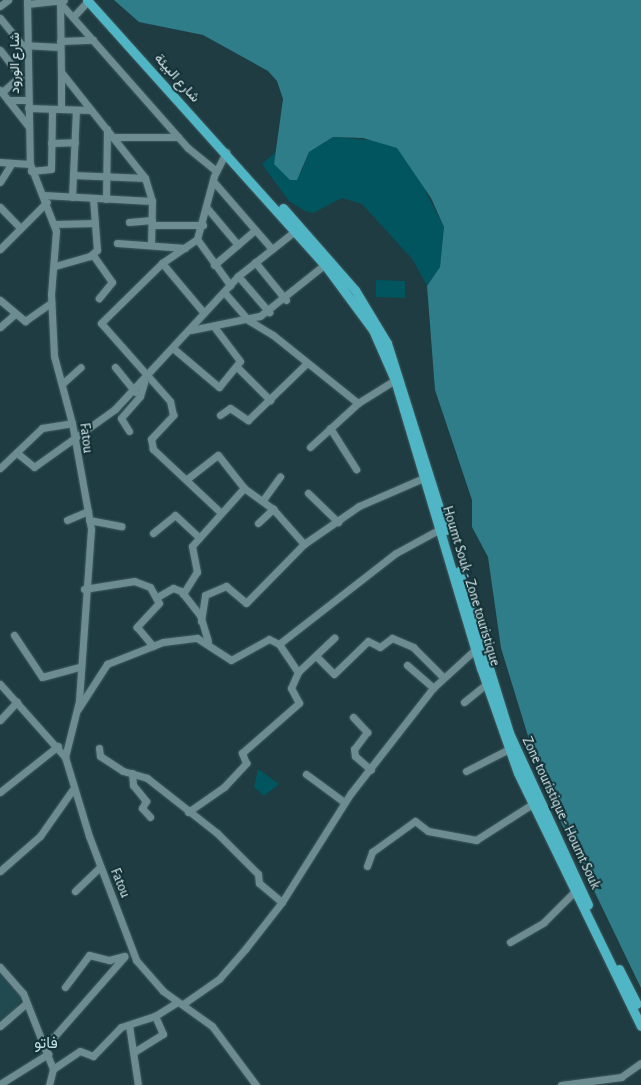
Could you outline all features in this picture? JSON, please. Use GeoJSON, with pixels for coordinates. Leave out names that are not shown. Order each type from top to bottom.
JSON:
{"type":"FeatureCollection","features":[{"type":"Feature","properties":{"kind":"main road","name":"شارع البيئة"},"geometry":{"type":"LineString","coordinates":[[88,1],[246,174]]}},
{"type":"Feature","properties":{"kind":"main road","name":"Houmt Souk - Zone touristique"},"geometry":{"type":"LineString","coordinates":[[246,174],[295,231],[328,262],[365,317],[395,380],[428,477],[440,529],[478,646],[486,684],[509,750],[641,1026]]}},
{"type":"Feature","properties":{"kind":"main road","name":"Zone touristique - Houmt Souk"},"geometry":{"type":"LineString","coordinates":[[246,174],[328,262],[366,307],[393,355],[478,646],[534,802]]}},
{"type":"Feature","properties":{"kind":"main road","name":"Zone touristique - Houmt Souk"},"geometry":{"type":"LineString","coordinates":[[577,890],[641,1013]]}},
{"type":"Feature","properties":{"kind":"street"},"geometry":{"type":"LineString","coordinates":[[0,6],[8,0]]}},
{"type":"Feature","properties":{"kind":"street"},"geometry":{"type":"LineString","coordinates":[[62,1],[73,17],[178,137],[216,171]]}},
{"type":"Feature","properties":{"kind":"street"},"geometry":{"type":"LineString","coordinates":[[27,2],[62,1]]}},
{"type":"Feature","properties":{"kind":"street"},"geometry":{"type":"LineString","coordinates":[[60,109],[62,1]]}},
{"type":"Feature","properties":{"kind":"street"},"geometry":{"type":"LineString","coordinates":[[73,17],[88,1]]}},
{"type":"Feature","properties":{"kind":"street","name":"شارع الورود"},"geometry":{"type":"LineString","coordinates":[[27,2],[29,127]]}},
{"type":"Feature","properties":{"kind":"street"},"geometry":{"type":"LineString","coordinates":[[0,18],[19,42],[28,46],[93,40]]}},
{"type":"Feature","properties":{"kind":"street"},"geometry":{"type":"LineString","coordinates":[[0,50],[20,76],[1,91],[29,127]]}},
{"type":"Feature","properties":{"kind":"street"},"geometry":{"type":"LineString","coordinates":[[60,72],[145,178],[152,201],[151,245]]}},
{"type":"Feature","properties":{"kind":"street"},"geometry":{"type":"LineString","coordinates":[[8,100],[28,100]]}},
{"type":"Feature","properties":{"kind":"street"},"geometry":{"type":"LineString","coordinates":[[28,108],[90,110]]}},
{"type":"Feature","properties":{"kind":"street"},"geometry":{"type":"LineString","coordinates":[[0,162],[10,166],[51,170],[52,109]]}},
{"type":"Feature","properties":{"kind":"street"},"geometry":{"type":"LineString","coordinates":[[72,197],[76,110]]}},
{"type":"Feature","properties":{"kind":"street","name":"Fatou"},"geometry":{"type":"LineString","coordinates":[[29,127],[30,167],[55,224],[55,266],[51,303],[54,356],[72,422],[89,520],[77,710],[67,736],[65,757]]}},
{"type":"Feature","properties":{"kind":"street"},"geometry":{"type":"LineString","coordinates":[[106,129],[106,199]]}},
{"type":"Feature","properties":{"kind":"street"},"geometry":{"type":"LineString","coordinates":[[113,137],[178,137]]}},
{"type":"Feature","properties":{"kind":"street"},"geometry":{"type":"LineString","coordinates":[[51,143],[75,142]]}},
{"type":"Feature","properties":{"kind":"street"},"geometry":{"type":"LineString","coordinates":[[219,510],[150,444],[173,411],[167,396],[145,379],[101,323],[162,263],[197,239],[203,225],[216,171],[226,152]]}},
{"type":"Feature","properties":{"kind":"street"},"geometry":{"type":"LineString","coordinates":[[0,182],[10,166]]}},
{"type":"Feature","properties":{"kind":"street"},"geometry":{"type":"LineString","coordinates":[[73,175],[145,178]]}},
{"type":"Feature","properties":{"kind":"street"},"geometry":{"type":"LineString","coordinates":[[213,181],[272,249]]}},
{"type":"Feature","properties":{"kind":"street"},"geometry":{"type":"LineString","coordinates":[[0,249],[45,199],[72,197],[152,201]]}},
{"type":"Feature","properties":{"kind":"street"},"geometry":{"type":"LineString","coordinates":[[55,266],[93,255],[98,244],[93,198]]}},
{"type":"Feature","properties":{"kind":"street"},"geometry":{"type":"LineString","coordinates":[[0,207],[20,228]]}},
{"type":"Feature","properties":{"kind":"street"},"geometry":{"type":"LineString","coordinates":[[207,208],[238,245]]}},
{"type":"Feature","properties":{"kind":"street"},"geometry":{"type":"LineString","coordinates":[[129,222],[203,225]]}},
{"type":"Feature","properties":{"kind":"street"},"geometry":{"type":"LineString","coordinates":[[55,224],[95,224]]}},
{"type":"Feature","properties":{"kind":"street"},"geometry":{"type":"LineString","coordinates":[[214,265],[255,230]]}},
{"type":"Feature","properties":{"kind":"street"},"geometry":{"type":"LineString","coordinates":[[17,453],[32,468],[75,441],[135,392],[238,276],[295,231]]}},
{"type":"Feature","properties":{"kind":"street"},"geometry":{"type":"LineString","coordinates":[[197,239],[230,285]]}},
{"type":"Feature","properties":{"kind":"street"},"geometry":{"type":"LineString","coordinates":[[117,243],[185,248]]}},
{"type":"Feature","properties":{"kind":"street"},"geometry":{"type":"LineString","coordinates":[[93,255],[112,282],[99,298]]}},
{"type":"Feature","properties":{"kind":"street"},"geometry":{"type":"LineString","coordinates":[[254,262],[286,300]]}},
{"type":"Feature","properties":{"kind":"street"},"geometry":{"type":"LineString","coordinates":[[191,330],[215,328],[248,320],[268,312],[286,300],[328,262]]}},
{"type":"Feature","properties":{"kind":"street"},"geometry":{"type":"LineString","coordinates":[[162,263],[204,313]]}},
{"type":"Feature","properties":{"kind":"street"},"geometry":{"type":"LineString","coordinates":[[238,276],[268,312]]}},
{"type":"Feature","properties":{"kind":"street"},"geometry":{"type":"LineString","coordinates":[[224,292],[248,320],[358,402]]}},
{"type":"Feature","properties":{"kind":"street"},"geometry":{"type":"LineString","coordinates":[[0,300],[14,314],[25,321],[51,303]]}},
{"type":"Feature","properties":{"kind":"street"},"geometry":{"type":"LineString","coordinates":[[0,327],[14,314]]}},
{"type":"Feature","properties":{"kind":"street"},"geometry":{"type":"LineString","coordinates":[[174,349],[217,386],[237,368],[238,354],[215,328]]}},
{"type":"Feature","properties":{"kind":"street"},"geometry":{"type":"LineString","coordinates":[[220,415],[230,408],[247,421],[307,363]]}},
{"type":"Feature","properties":{"kind":"street"},"geometry":{"type":"LineString","coordinates":[[62,384],[81,367]]}},
{"type":"Feature","properties":{"kind":"street"},"geometry":{"type":"LineString","coordinates":[[115,367],[135,392]]}},
{"type":"Feature","properties":{"kind":"street"},"geometry":{"type":"LineString","coordinates":[[237,368],[270,400]]}},
{"type":"Feature","properties":{"kind":"street"},"geometry":{"type":"LineString","coordinates":[[129,431],[121,418],[140,396],[145,379]]}},
{"type":"Feature","properties":{"kind":"street"},"geometry":{"type":"LineString","coordinates":[[310,447],[358,402],[395,380]]}},
{"type":"Feature","properties":{"kind":"street"},"geometry":{"type":"LineString","coordinates":[[0,468],[42,428],[72,422]]}},
{"type":"Feature","properties":{"kind":"street"},"geometry":{"type":"LineString","coordinates":[[330,428],[356,469]]}},
{"type":"Feature","properties":{"kind":"street"},"geometry":{"type":"LineString","coordinates":[[187,479],[214,454],[244,488],[273,509],[304,544]]}},
{"type":"Feature","properties":{"kind":"street"},"geometry":{"type":"LineString","coordinates":[[263,500],[280,476]]}},
{"type":"Feature","properties":{"kind":"street"},"geometry":{"type":"LineString","coordinates":[[77,710],[107,664],[153,646],[188,636],[201,623],[205,595],[226,586],[246,603],[304,544],[364,503],[428,477]]}},
{"type":"Feature","properties":{"kind":"street"},"geometry":{"type":"LineString","coordinates":[[183,594],[196,572],[191,550],[219,510],[244,488]]}},
{"type":"Feature","properties":{"kind":"street"},"geometry":{"type":"LineString","coordinates":[[308,493],[338,522]]}},
{"type":"Feature","properties":{"kind":"street"},"geometry":{"type":"LineString","coordinates":[[258,523],[273,509]]}},
{"type":"Feature","properties":{"kind":"street"},"geometry":{"type":"LineString","coordinates":[[67,520],[88,511]]}},
{"type":"Feature","properties":{"kind":"street"},"geometry":{"type":"LineString","coordinates":[[153,533],[174,515],[199,537]]}},
{"type":"Feature","properties":{"kind":"street"},"geometry":{"type":"LineString","coordinates":[[89,520],[121,526]]}},
{"type":"Feature","properties":{"kind":"street"},"geometry":{"type":"LineString","coordinates":[[279,644],[396,553],[440,529]]}},
{"type":"Feature","properties":{"kind":"street"},"geometry":{"type":"LineString","coordinates":[[84,589],[139,582],[159,596]]}},
{"type":"Feature","properties":{"kind":"street"},"geometry":{"type":"LineString","coordinates":[[159,596],[172,588],[183,594],[201,623],[208,641]]}},
{"type":"Feature","properties":{"kind":"street"},"geometry":{"type":"LineString","coordinates":[[153,646],[137,627],[159,603],[159,596]]}},
{"type":"Feature","properties":{"kind":"street"},"geometry":{"type":"LineString","coordinates":[[14,636],[42,677],[79,667]]}},
{"type":"Feature","properties":{"kind":"street"},"geometry":{"type":"LineString","coordinates":[[188,636],[208,641],[231,660],[269,639],[279,644],[298,672]]}},
{"type":"Feature","properties":{"kind":"street"},"geometry":{"type":"LineString","coordinates":[[188,812],[224,787],[246,763],[242,753],[298,703],[291,688],[298,672],[334,638]]}},
{"type":"Feature","properties":{"kind":"street"},"geometry":{"type":"LineString","coordinates":[[316,656],[334,674],[368,641],[380,647],[392,638],[413,647],[444,677]]}},
{"type":"Feature","properties":{"kind":"street"},"geometry":{"type":"LineString","coordinates":[[53,1069],[80,1051],[93,1056],[121,1027],[155,1016],[180,1003],[227,972],[282,902],[344,802],[371,770],[433,688],[478,646]]}},
{"type":"Feature","properties":{"kind":"street"},"geometry":{"type":"LineString","coordinates":[[407,665],[433,688]]}},
{"type":"Feature","properties":{"kind":"street","name":"Fatou"},"geometry":{"type":"LineString","coordinates":[[0,684],[57,744],[65,757],[127,945],[147,975],[222,1037],[256,1085]]}},
{"type":"Feature","properties":{"kind":"street"},"geometry":{"type":"LineString","coordinates":[[464,702],[486,684]]}},
{"type":"Feature","properties":{"kind":"street"},"geometry":{"type":"LineString","coordinates":[[0,720],[17,702]]}},
{"type":"Feature","properties":{"kind":"street"},"geometry":{"type":"LineString","coordinates":[[353,717],[367,732],[354,749],[355,756],[371,770]]}},
{"type":"Feature","properties":{"kind":"street"},"geometry":{"type":"LineString","coordinates":[[0,792],[67,736]]}},
{"type":"Feature","properties":{"kind":"street"},"geometry":{"type":"LineString","coordinates":[[99,748],[100,756],[151,781],[227,842],[257,872],[259,883],[282,902]]}},
{"type":"Feature","properties":{"kind":"street"},"geometry":{"type":"LineString","coordinates":[[466,771],[509,750]]}},
{"type":"Feature","properties":{"kind":"street"},"geometry":{"type":"LineString","coordinates":[[132,773],[133,785],[146,801],[142,808],[150,817]]}},
{"type":"Feature","properties":{"kind":"street"},"geometry":{"type":"LineString","coordinates":[[306,774],[344,802]]}},
{"type":"Feature","properties":{"kind":"street"},"geometry":{"type":"LineString","coordinates":[[0,872],[40,836],[74,788]]}},
{"type":"Feature","properties":{"kind":"street"},"geometry":{"type":"LineString","coordinates":[[367,866],[372,852],[415,821],[428,831],[476,840],[534,802]]}},
{"type":"Feature","properties":{"kind":"street"},"geometry":{"type":"LineString","coordinates":[[75,891],[100,867]]}},
{"type":"Feature","properties":{"kind":"street"},"geometry":{"type":"LineString","coordinates":[[510,942],[544,922],[577,890]]}},
{"type":"Feature","properties":{"kind":"street"},"geometry":{"type":"LineString","coordinates":[[0,1084],[46,1050],[124,957],[127,945]]}},
{"type":"Feature","properties":{"kind":"street"},"geometry":{"type":"LineString","coordinates":[[65,987],[90,955],[109,960],[124,957]]}},
{"type":"Feature","properties":{"kind":"street"},"geometry":{"type":"LineString","coordinates":[[0,967],[26,1003],[46,1050],[53,1069],[49,1085]]}},
{"type":"Feature","properties":{"kind":"street"},"geometry":{"type":"LineString","coordinates":[[0,1026],[26,1003]]}},
{"type":"Feature","properties":{"kind":"street"},"geometry":{"type":"LineString","coordinates":[[134,1052],[163,1034],[155,1016]]}},
{"type":"Feature","properties":{"kind":"street"},"geometry":{"type":"LineString","coordinates":[[129,1025],[138,1085]]}},
{"type":"Feature","properties":{"kind":"street"},"geometry":{"type":"LineString","coordinates":[[613,1085],[620,1077],[641,1063]]}},
{"type":"Feature","properties":{"kind":"street"},"geometry":{"type":"LineString","coordinates":[[561,1085],[620,1077]]}},
{"type":"Feature","properties":{"kind":"shaded area"},"geometry":{"type":"Polygon","coordinates":[[[114,0],[641,0],[641,988],[543,785],[501,648],[488,557],[472,527],[472,500],[435,390],[427,286],[440,267],[444,227],[431,198],[397,148],[363,138],[333,137],[309,152],[297,180],[290,180],[274,164],[283,99],[277,81],[268,71],[203,35],[139,22],[114,0]]]}},
{"type":"Feature","properties":{"kind":"shaded area"},"geometry":{"type":"Polygon","coordinates":[[[333,137],[380,141],[397,148],[411,163],[444,227],[440,267],[427,286],[413,260],[362,204],[342,198],[313,213],[305,211],[289,201],[262,164],[276,152],[274,164],[301,173],[309,152],[333,137]]]}},
{"type":"Feature","properties":{"kind":"shaded area"},"geometry":{"type":"Polygon","coordinates":[[[376,280],[405,281],[405,298],[376,297],[376,280]]]}},
{"type":"Feature","properties":{"kind":"shaded area"},"geometry":{"type":"Polygon","coordinates":[[[258,769],[279,784],[264,796],[254,787],[258,769]]]}},
{"type":"Feature","properties":{"kind":"shaded area"},"geometry":{"type":"Polygon","coordinates":[[[0,972],[22,998],[11,1017],[0,1025],[0,972]]]}},
{"type":"Feature","properties":{"kind":"district","name":"فاتو"},"geometry":{"type":"Point","coordinates":[46,1043]}}]}
